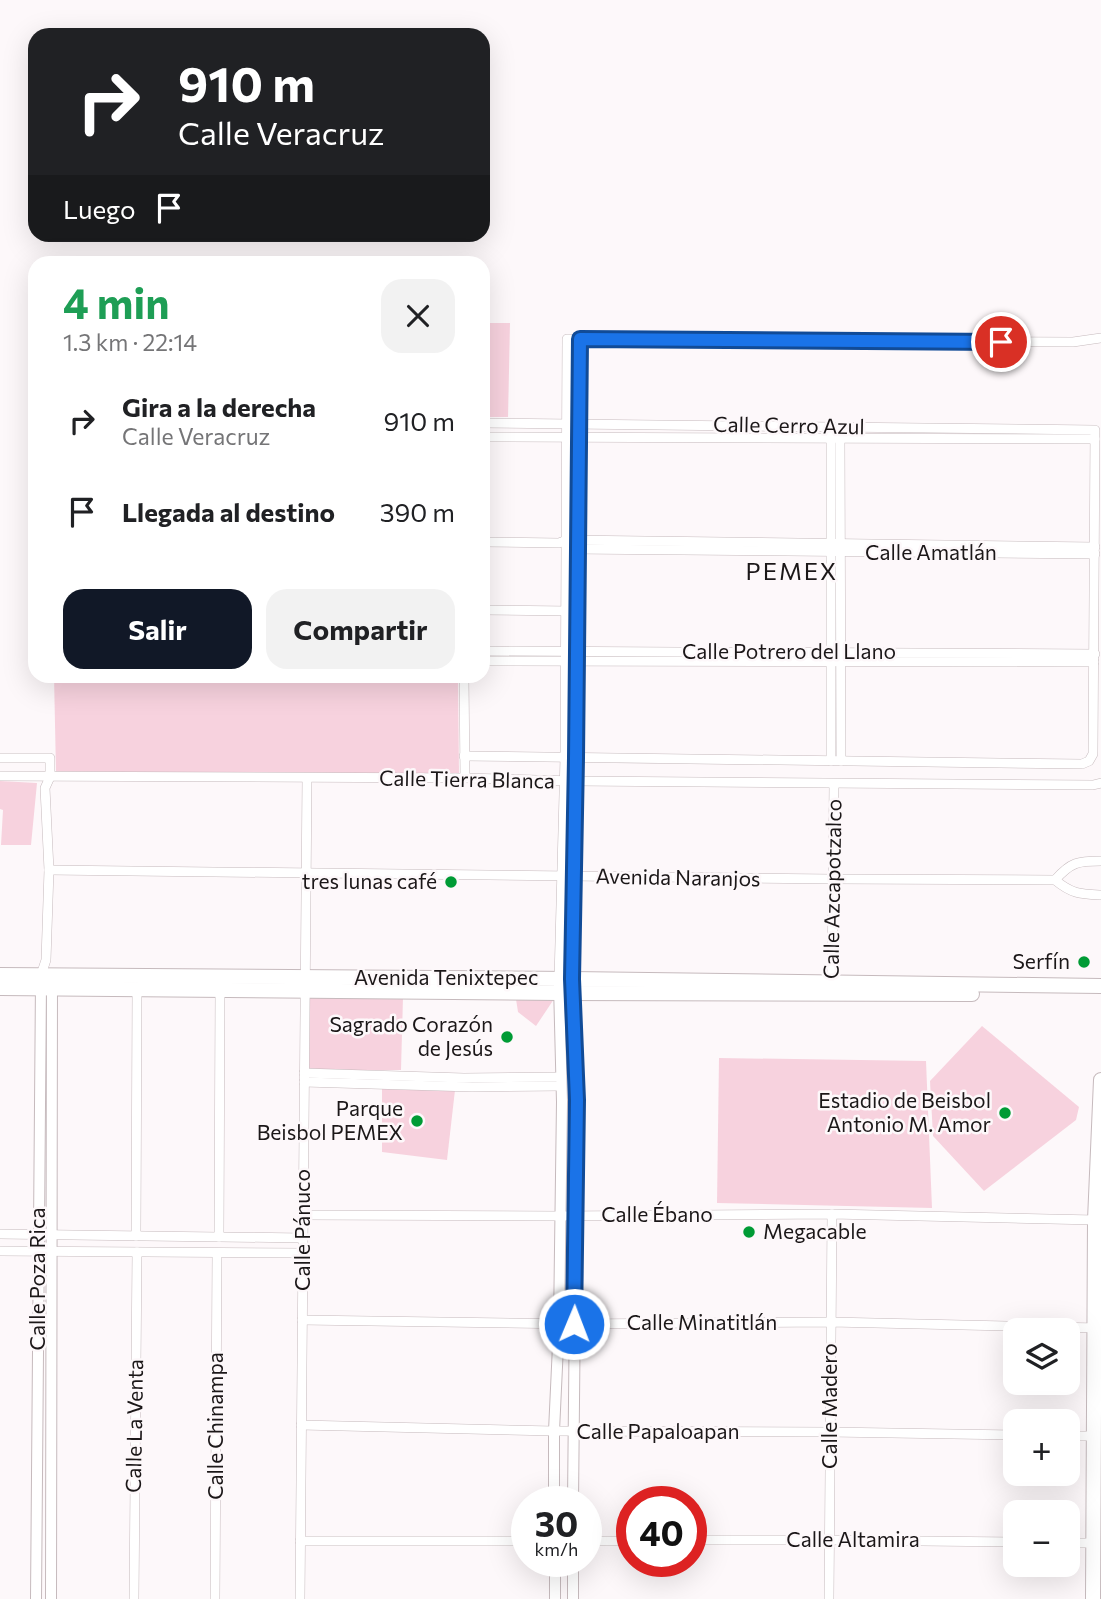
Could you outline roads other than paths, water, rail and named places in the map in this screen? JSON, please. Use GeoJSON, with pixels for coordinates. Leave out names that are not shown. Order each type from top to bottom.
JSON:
{"type":"FeatureCollection","features":[{"type":"Feature","properties":{"kind":"main road","name":"Avenida Tenixtepec"},"geometry":{"type":"LineString","coordinates":[[0,975],[46,982],[137,989],[220,990],[305,984]]}},
{"type":"Feature","properties":{"kind":"main road","name":"Avenida Tenixtepec"},"geometry":{"type":"LineString","coordinates":[[0,988],[46,982],[960,989],[1101,994]]}},
{"type":"Feature","properties":{"kind":"main road","name":"Avenida Tenixtepec"},"geometry":{"type":"LineString","coordinates":[[960,989],[1101,986]]}},
{"type":"Feature","properties":{"kind":"main road"},"geometry":{"type":"LineString","coordinates":[[1093,1599],[1097,1476],[1094,1436],[1098,1396],[1095,1220],[1101,1080]]}},
{"type":"Feature","properties":{"kind":"main road"},"geometry":{"type":"LineString","coordinates":[[1095,1220],[1101,1250]]}},
{"type":"Feature","properties":{"kind":"street"},"geometry":{"type":"LineString","coordinates":[[573,1486],[577,1100],[566,986],[562,876],[565,781],[567,338],[1073,342],[1101,338]]}},
{"type":"Feature","properties":{"kind":"street"},"geometry":{"type":"LineString","coordinates":[[554,1486],[561,1216],[561,1082],[574,876],[580,339]]}},
{"type":"Feature","properties":{"kind":"street","name":"Calle Cerro Azul"},"geometry":{"type":"LineString","coordinates":[[490,422],[836,427],[966,434]]}},
{"type":"Feature","properties":{"kind":"street"},"geometry":{"type":"LineString","coordinates":[[519,423],[519,437]]}},
{"type":"Feature","properties":{"kind":"street"},"geometry":{"type":"LineString","coordinates":[[537,423],[537,437]]}},
{"type":"Feature","properties":{"kind":"street"},"geometry":{"type":"LineString","coordinates":[[708,425],[708,438]]}},
{"type":"Feature","properties":{"kind":"street"},"geometry":{"type":"LineString","coordinates":[[836,427],[836,761]]}},
{"type":"Feature","properties":{"kind":"street","name":"Calle Cerro Azul"},"geometry":{"type":"LineString","coordinates":[[490,437],[835,438],[1095,434],[1095,550]]}},
{"type":"Feature","properties":{"kind":"street","name":"Calle Amatlán"},"geometry":{"type":"LineString","coordinates":[[490,542],[1095,550]]}},
{"type":"Feature","properties":{"kind":"street"},"geometry":{"type":"LineString","coordinates":[[464,756],[1082,764],[1089,761],[1093,754],[1095,550]]}},
{"type":"Feature","properties":{"kind":"street"},"geometry":{"type":"LineString","coordinates":[[490,610],[578,611]]}},
{"type":"Feature","properties":{"kind":"street","name":"Calle Potrero del Llano"},"geometry":{"type":"LineString","coordinates":[[490,652],[517,656],[1094,658]]}},
{"type":"Feature","properties":{"kind":"street","name":"Calle Potrero del Llano"},"geometry":{"type":"LineString","coordinates":[[490,660],[517,656]]}},
{"type":"Feature","properties":{"kind":"street"},"geometry":{"type":"LineString","coordinates":[[464,683],[465,778]]}},
{"type":"Feature","properties":{"kind":"street"},"geometry":{"type":"LineString","coordinates":[[0,758],[50,758],[50,777]]}},
{"type":"Feature","properties":{"kind":"street"},"geometry":{"type":"LineString","coordinates":[[38,758],[38,776]]}},
{"type":"Feature","properties":{"kind":"street","name":"Calle Tierra Blanca"},"geometry":{"type":"LineString","coordinates":[[0,776],[465,778],[576,782],[1101,783]]}},
{"type":"Feature","properties":{"kind":"street","name":"Calle Poza Rica"},"geometry":{"type":"LineString","coordinates":[[38,776],[45,788]]}},
{"type":"Feature","properties":{"kind":"street","name":"Calle Poza Rica"},"geometry":{"type":"LineString","coordinates":[[50,777],[45,788],[49,870],[46,982],[52,1234],[51,1599]]}},
{"type":"Feature","properties":{"kind":"street","name":"Calle Pánuco"},"geometry":{"type":"LineString","coordinates":[[300,1599],[307,778]]}},
{"type":"Feature","properties":{"kind":"street","name":"Calle Azcapotzalco"},"geometry":{"type":"LineString","coordinates":[[832,988],[834,783]]}},
{"type":"Feature","properties":{"kind":"street"},"geometry":{"type":"LineString","coordinates":[[1055,880],[1076,863],[1101,861]]}},
{"type":"Feature","properties":{"kind":"street","name":"Avenida Naranjos"},"geometry":{"type":"LineString","coordinates":[[49,870],[1055,880],[1072,892],[1101,895]]}},
{"type":"Feature","properties":{"kind":"street","name":"Calle Poza Rica"},"geometry":{"type":"LineString","coordinates":[[36,1599],[38,1234],[46,982]]}},
{"type":"Feature","properties":{"kind":"street"},"geometry":{"type":"LineString","coordinates":[[136,1236],[137,989]]}},
{"type":"Feature","properties":{"kind":"street"},"geometry":{"type":"LineString","coordinates":[[219,1237],[220,990]]}},
{"type":"Feature","properties":{"kind":"street"},"geometry":{"type":"LineString","coordinates":[[304,1078],[470,1078],[561,1082]]}},
{"type":"Feature","properties":{"kind":"street","name":"Calle Ébano"},"geometry":{"type":"LineString","coordinates":[[303,1215],[831,1214],[1095,1220]]}},
{"type":"Feature","properties":{"kind":"street","name":"Calle Madero"},"geometry":{"type":"LineString","coordinates":[[829,1599],[831,1214]]}},
{"type":"Feature","properties":{"kind":"street"},"geometry":{"type":"LineString","coordinates":[[0,1234],[303,1238]]}},
{"type":"Feature","properties":{"kind":"street"},"geometry":{"type":"LineString","coordinates":[[0,1251],[303,1253]]}},
{"type":"Feature","properties":{"kind":"street","name":"Calle La Venta"},"geometry":{"type":"LineString","coordinates":[[134,1599],[137,1252]]}},
{"type":"Feature","properties":{"kind":"street","name":"Calle Chinampa"},"geometry":{"type":"LineString","coordinates":[[215,1599],[217,1253]]}},
{"type":"Feature","properties":{"kind":"street","name":"Calle Minatitlán"},"geometry":{"type":"LineString","coordinates":[[302,1320],[559,1324],[831,1322],[1098,1328]]}},
{"type":"Feature","properties":{"kind":"street","name":"Calle Papaloapan"},"geometry":{"type":"LineString","coordinates":[[301,1425],[554,1431],[1003,1435]]}},
{"type":"Feature","properties":{"kind":"street"},"geometry":{"type":"LineString","coordinates":[[1080,1436],[1094,1436]]}},
{"type":"Feature","properties":{"kind":"street"},"geometry":{"type":"LineString","coordinates":[[37,1493],[51,1494]]}},
{"type":"Feature","properties":{"kind":"street"},"geometry":{"type":"LineString","coordinates":[[36,1523],[51,1525]]}},
{"type":"Feature","properties":{"kind":"street","name":"Calle Altamira"},"geometry":{"type":"LineString","coordinates":[[707,1540],[1003,1542]]}},
{"type":"Feature","properties":{"kind":"street"},"geometry":{"type":"LineString","coordinates":[[300,1541],[511,1541]]}},
{"type":"Feature","properties":{"kind":"street"},"geometry":{"type":"LineString","coordinates":[[1080,1543],[1093,1543]]}},
{"type":"Feature","properties":{"kind":"street"},"geometry":{"type":"LineString","coordinates":[[555,1577],[555,1599]]}},
{"type":"Feature","properties":{"kind":"street"},"geometry":{"type":"LineString","coordinates":[[573,1577],[573,1599]]}},
{"type":"Feature","properties":{"kind":"place","name":"tres lunas café"},"geometry":{"type":"Point","coordinates":[451,882]}},
{"type":"Feature","properties":{"kind":"place","name":"Serfín"},"geometry":{"type":"Point","coordinates":[1084,962]}},
{"type":"Feature","properties":{"kind":"place","name":"Sagrado Corazón de Jesús"},"geometry":{"type":"Point","coordinates":[507,1037]}},
{"type":"Feature","properties":{"kind":"place","name":"Estadio de Beisbol Antonio M. Amor"},"geometry":{"type":"Point","coordinates":[1005,1113]}},
{"type":"Feature","properties":{"kind":"place","name":"Parque Beisbol PEMEX"},"geometry":{"type":"Point","coordinates":[417,1121]}},
{"type":"Feature","properties":{"kind":"place","name":"Megacable"},"geometry":{"type":"Point","coordinates":[749,1232]}},
{"type":"Feature","properties":{"kind":"district","name":"PEMEX"},"geometry":{"type":"Point","coordinates":[792,572]}}]}
